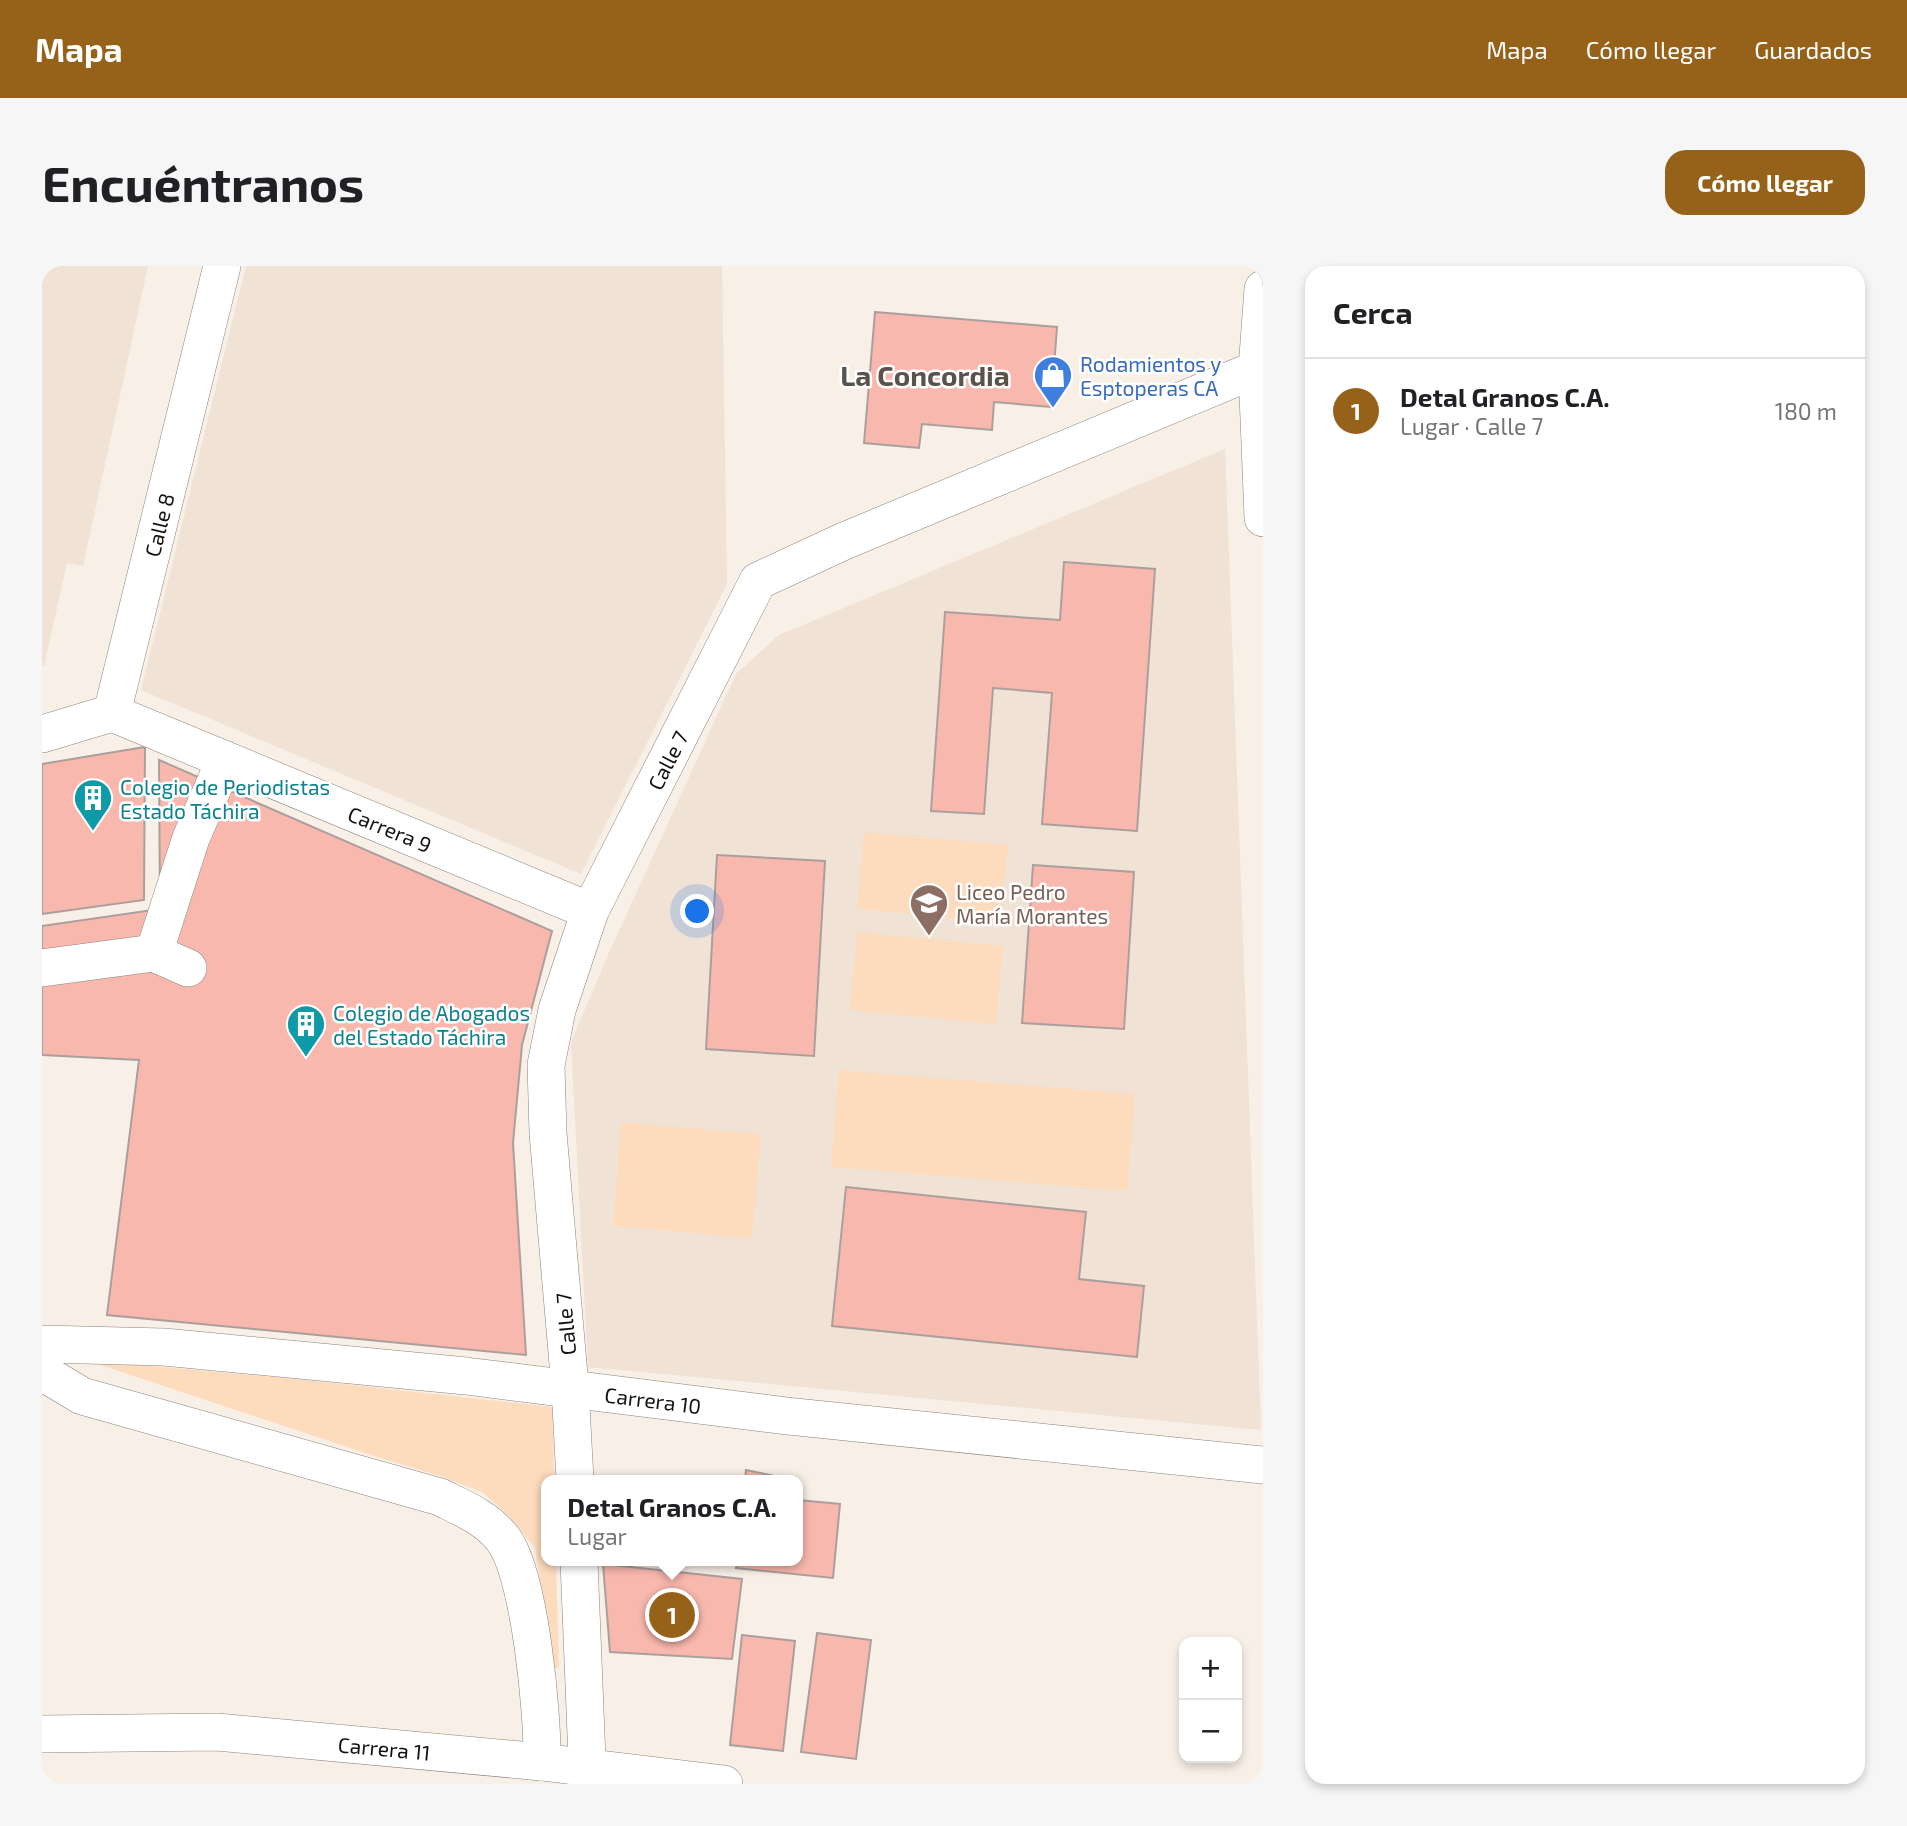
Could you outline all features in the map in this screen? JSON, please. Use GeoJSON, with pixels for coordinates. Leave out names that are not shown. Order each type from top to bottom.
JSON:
{"type":"FeatureCollection","features":[{"type":"Feature","properties":{"kind":"street","name":"Calle 8"},"geometry":{"type":"LineString","coordinates":[[112,713],[222,266]]}},
{"type":"Feature","properties":{"kind":"street"},"geometry":{"type":"LineString","coordinates":[[1263,289],[1257,369],[1263,518]]}},
{"type":"Feature","properties":{"kind":"street","name":"Calle 7"},"geometry":{"type":"LineString","coordinates":[[575,1475],[570,1387],[548,1133],[546,1065],[557,1010],[590,911],[758,581],[842,542],[1257,369]]}},
{"type":"Feature","properties":{"kind":"street"},"geometry":{"type":"LineString","coordinates":[[42,734],[112,713]]}},
{"type":"Feature","properties":{"kind":"street","name":"Carrera 9"},"geometry":{"type":"LineString","coordinates":[[112,713],[590,911]]}},
{"type":"Feature","properties":{"kind":"street"},"geometry":{"type":"LineString","coordinates":[[154,953],[191,838],[225,760]]}},
{"type":"Feature","properties":{"kind":"street"},"geometry":{"type":"LineString","coordinates":[[42,968],[154,953],[188,968]]}},
{"type":"Feature","properties":{"kind":"street","name":"Carrera 10"},"geometry":{"type":"LineString","coordinates":[[42,1345],[164,1346],[570,1387],[787,1416],[1263,1465]]}},
{"type":"Feature","properties":{"kind":"street"},"geometry":{"type":"LineString","coordinates":[[42,1372],[82,1396],[94,1400],[440,1497],[479,1516],[503,1539],[516,1567],[524,1599],[538,1690],[542,1762]]}},
{"type":"Feature","properties":{"kind":"street"},"geometry":{"type":"LineString","coordinates":[[579,1566],[588,1775]]}},
{"type":"Feature","properties":{"kind":"street","name":"Carrera 11"},"geometry":{"type":"LineString","coordinates":[[42,1734],[217,1732],[542,1762],[588,1775],[724,1784]]}},
{"type":"Feature","properties":{"kind":"shaded area"},"geometry":{"type":"Polygon","coordinates":[[[42,266],[148,266],[83,566],[67,563],[44,666],[42,665],[42,266]]]}},
{"type":"Feature","properties":{"kind":"shaded area"},"geometry":{"type":"Polygon","coordinates":[[[246,266],[722,266],[727,584],[581,874],[141,690],[246,266]]]}},
{"type":"Feature","properties":{"kind":"shaded area","name":"Liceo Pedro María Morantes"},"geometry":{"type":"Polygon","coordinates":[[[1225,449],[1261,1430],[588,1367],[571,1042],[736,674],[779,635],[1225,449]]]}},
{"type":"Feature","properties":{"kind":"shaded area"},"geometry":{"type":"Polygon","coordinates":[[[864,832],[1008,845],[1000,922],[857,909],[864,832]]]}},
{"type":"Feature","properties":{"kind":"shaded area"},"geometry":{"type":"Polygon","coordinates":[[[857,932],[1003,946],[996,1024],[850,1010],[857,932]]]}},
{"type":"Feature","properties":{"kind":"shaded area"},"geometry":{"type":"Polygon","coordinates":[[[839,1070],[1135,1094],[1127,1191],[831,1167],[839,1070]]]}},
{"type":"Feature","properties":{"kind":"shaded area"},"geometry":{"type":"Polygon","coordinates":[[[621,1122],[761,1134],[752,1238],[613,1226],[621,1122]]]}},
{"type":"Feature","properties":{"kind":"shaded area"},"geometry":{"type":"Polygon","coordinates":[[[86,1360],[307,1380],[553,1407],[554,1475],[541,1475],[541,1566],[556,1566],[559,1668],[552,1668],[535,1548],[509,1516],[482,1492],[86,1360]]]}},
{"type":"Feature","properties":{"kind":"building"},"geometry":{"type":"Polygon","coordinates":[[[875,312],[1057,327],[1051,407],[994,402],[992,430],[922,424],[919,448],[864,443],[875,312]]]}},
{"type":"Feature","properties":{"kind":"building"},"geometry":{"type":"Polygon","coordinates":[[[1064,562],[1155,569],[1137,831],[1042,824],[1052,693],[993,688],[984,814],[931,811],[945,612],[1060,620],[1064,562]]]}},
{"type":"Feature","properties":{"kind":"building","name":"Colegio de Periodistas Estado Táchira"},"geometry":{"type":"Polygon","coordinates":[[[145,747],[144,900],[42,914],[42,764],[145,747]]]}},
{"type":"Feature","properties":{"kind":"building","name":"Colegio de Abogados del Estado Táchira"},"geometry":{"type":"Polygon","coordinates":[[[159,760],[552,931],[522,1045],[513,1143],[526,1355],[107,1315],[139,1060],[42,1055],[42,926],[160,909],[159,760]]]}},
{"type":"Feature","properties":{"kind":"building"},"geometry":{"type":"Polygon","coordinates":[[[717,855],[825,861],[814,1056],[706,1049],[717,855]]]}},
{"type":"Feature","properties":{"kind":"building"},"geometry":{"type":"Polygon","coordinates":[[[1033,865],[1134,872],[1124,1029],[1022,1023],[1033,865]]]}},
{"type":"Feature","properties":{"kind":"building"},"geometry":{"type":"Polygon","coordinates":[[[846,1187],[1086,1212],[1079,1279],[1144,1286],[1137,1357],[832,1326],[846,1187]]]}},
{"type":"Feature","properties":{"kind":"building"},"geometry":{"type":"Polygon","coordinates":[[[746,1470],[770,1475],[746,1475],[746,1470]]]}},
{"type":"Feature","properties":{"kind":"building"},"geometry":{"type":"Polygon","coordinates":[[[803,1500],[840,1504],[833,1578],[736,1568],[803,1566],[803,1500]]]}},
{"type":"Feature","properties":{"kind":"building"},"geometry":{"type":"Polygon","coordinates":[[[603,1566],[742,1579],[732,1659],[610,1652],[603,1566]]]}},
{"type":"Feature","properties":{"kind":"building"},"geometry":{"type":"Polygon","coordinates":[[[817,1633],[871,1640],[856,1759],[801,1752],[817,1633]]]}},
{"type":"Feature","properties":{"kind":"building"},"geometry":{"type":"Polygon","coordinates":[[[742,1635],[795,1641],[783,1751],[730,1745],[742,1635]]]}},
{"type":"Feature","properties":{"kind":"place","name":"Rodamientos y Esptoperas CA"},"geometry":{"type":"Point","coordinates":[1053,409]}},
{"type":"Feature","properties":{"kind":"place","name":"Colegio de Periodistas Estado Táchira"},"geometry":{"type":"Point","coordinates":[93,832]}},
{"type":"Feature","properties":{"kind":"place","name":"Liceo Pedro María Morantes"},"geometry":{"type":"Point","coordinates":[929,937]}},
{"type":"Feature","properties":{"kind":"place","name":"Colegio de Abogados del Estado Táchira"},"geometry":{"type":"Point","coordinates":[306,1058]}},
{"type":"Feature","properties":{"kind":"place","name":"Detal Granos C.A."},"geometry":{"type":"Point","coordinates":[672,1615]}},
{"type":"Feature","properties":{"kind":"district","name":"La Concordia"},"geometry":{"type":"Point","coordinates":[925,375]}}]}
